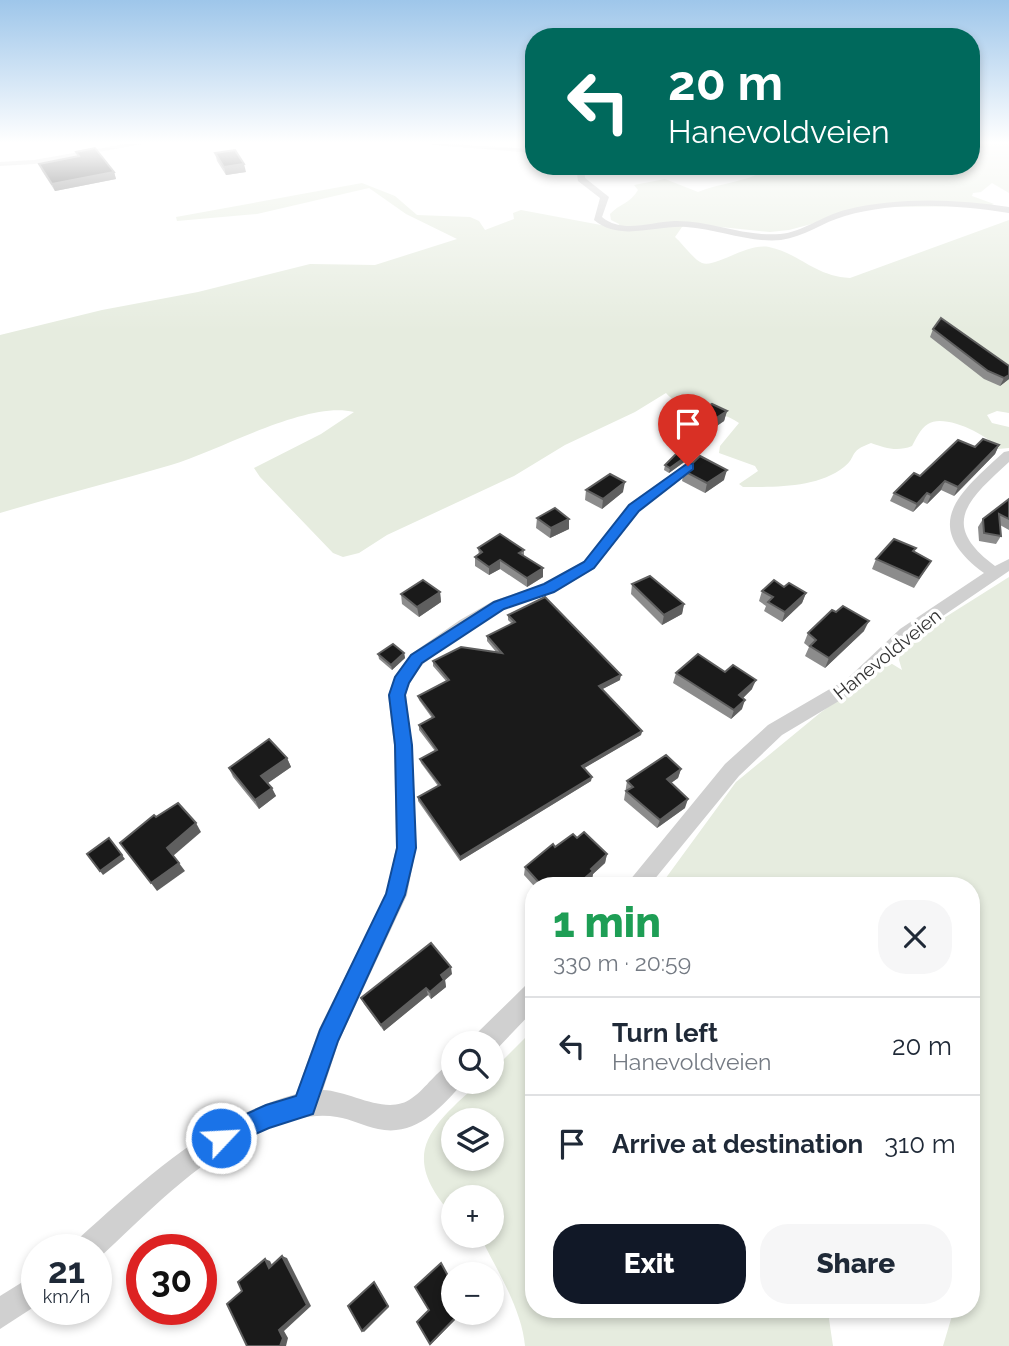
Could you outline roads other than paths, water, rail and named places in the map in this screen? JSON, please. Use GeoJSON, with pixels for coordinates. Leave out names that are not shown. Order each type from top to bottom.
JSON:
{"type":"FeatureCollection","features":[{"type":"Feature","properties":{"kind":"street"},"geometry":{"type":"LineString","coordinates":[[602,206],[597,218],[614,227],[689,225],[774,237],[800,233],[840,214],[875,207],[914,206]]}},
{"type":"Feature","properties":{"kind":"street"},"geometry":{"type":"LineString","coordinates":[[952,206],[1009,210]]}},
{"type":"Feature","properties":{"kind":"street","name":"Hanevoldveien"},"geometry":{"type":"LineString","coordinates":[[643,877],[732,770],[775,730],[853,684],[906,633],[1002,569],[968,552],[960,540],[956,523],[958,508],[971,489],[1009,455]]}},
{"type":"Feature","properties":{"kind":"street"},"geometry":{"type":"LineString","coordinates":[[305,1106],[328,1038],[396,895],[406,848],[403,745],[397,695],[401,681],[417,659],[466,624],[499,605],[549,588],[589,565],[634,508],[688,466]]}},
{"type":"Feature","properties":{"kind":"street"},"geometry":{"type":"LineString","coordinates":[[497,1031],[525,1002]]}},
{"type":"Feature","properties":{"kind":"street"},"geometry":{"type":"LineString","coordinates":[[105,1234],[163,1182],[221,1138],[266,1117],[329,1102],[391,1119],[411,1114],[441,1086]]}},
{"type":"Feature","properties":{"kind":"street"},"geometry":{"type":"LineString","coordinates":[[0,1314],[21,1299]]}}]}
